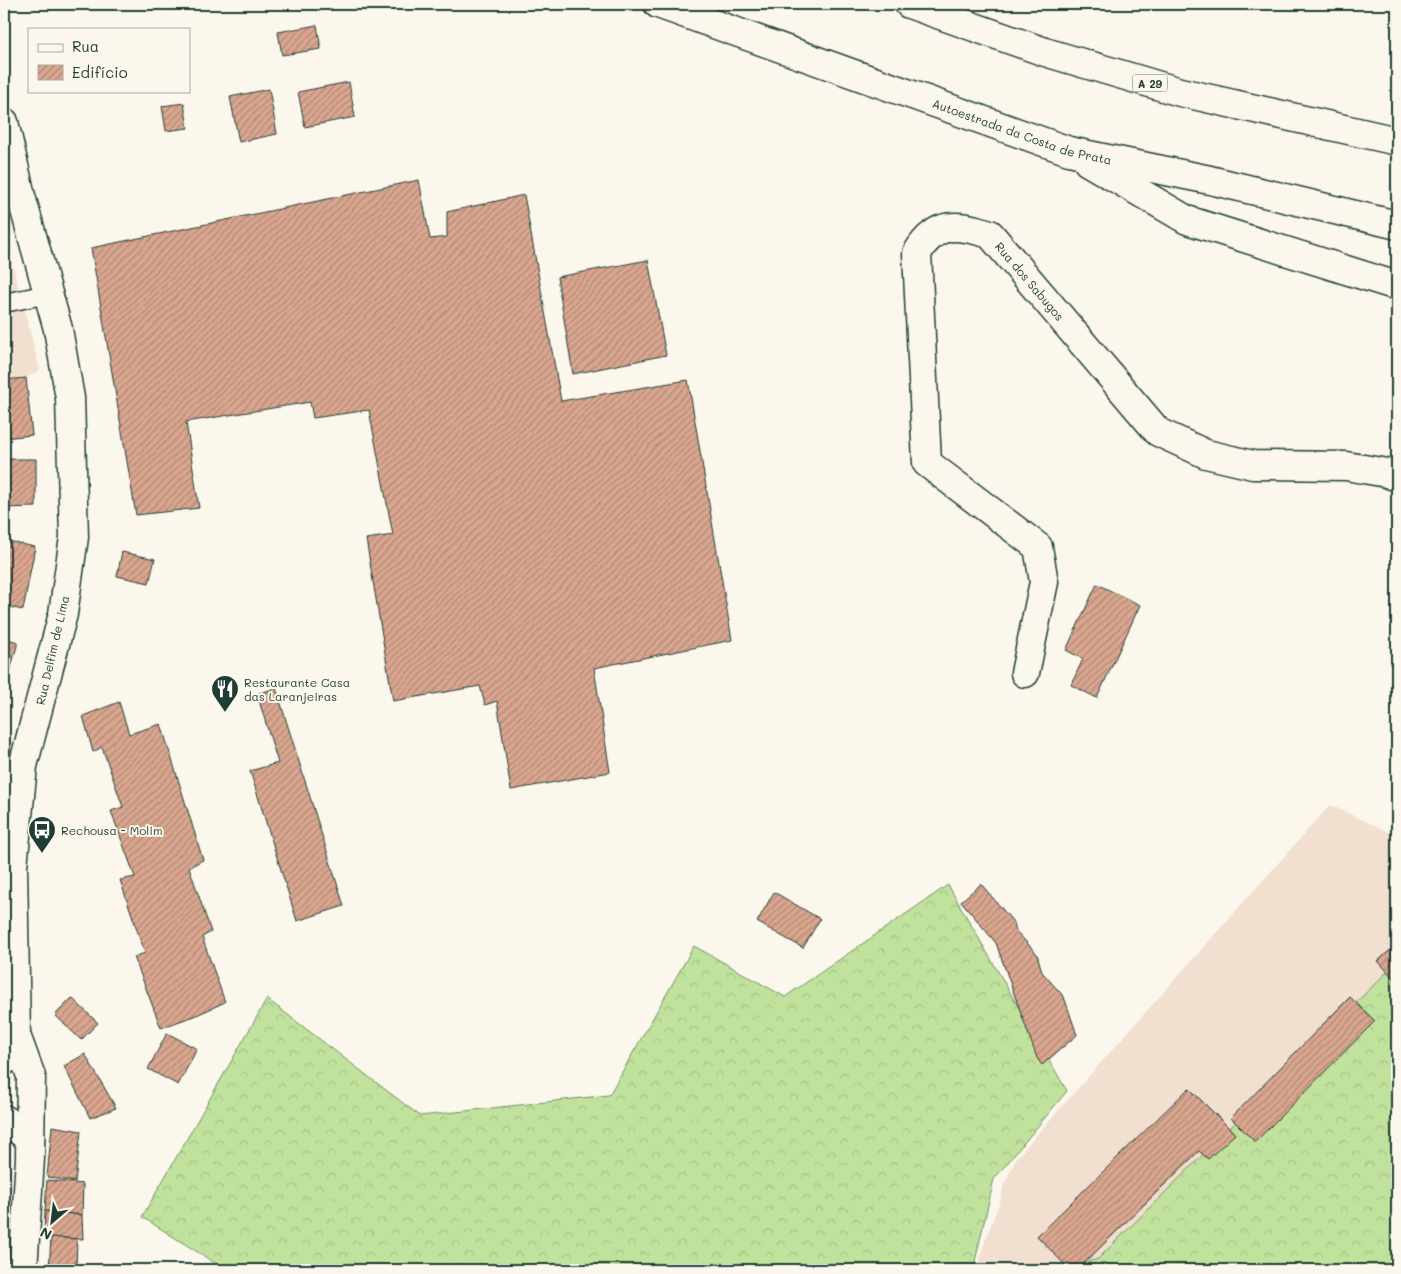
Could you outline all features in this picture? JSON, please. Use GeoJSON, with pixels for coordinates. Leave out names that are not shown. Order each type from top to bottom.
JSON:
{"type":"FeatureCollection","features":[{"type":"Feature","properties":{"kind":"main road","name":"Autoestrada da Costa de Prata"},"geometry":{"type":"LineString","coordinates":[[658,4],[1069,151],[1210,180],[1397,225]]}},
{"type":"Feature","properties":{"kind":"main road","name":"A 29"},"geometry":{"type":"LineString","coordinates":[[909,4],[1045,52],[1180,92],[1397,141]]}},
{"type":"Feature","properties":{"kind":"main road","name":"Rua Delfim de Lima"},"geometry":{"type":"LineString","coordinates":[[4,122],[58,329],[70,398],[74,537],[63,614],[23,766],[13,866],[16,1036],[4,1061]]}},
{"type":"Feature","properties":{"kind":"main road"},"geometry":{"type":"LineString","coordinates":[[1069,151],[1187,220],[1397,286]]}},
{"type":"Feature","properties":{"kind":"main road","name":"Rua dos Sabugos"},"geometry":{"type":"LineString","coordinates":[[1025,674],[1044,582],[1038,547],[927,463],[917,252],[925,240],[944,227],[964,226],[990,234],[1158,432],[1206,454],[1253,465],[1346,466],[1387,473],[1397,477]]}},
{"type":"Feature","properties":{"kind":"main road"},"geometry":{"type":"LineString","coordinates":[[16,1036],[31,1076],[24,1270]]}},
{"type":"Feature","properties":{"kind":"main road"},"geometry":{"type":"LineString","coordinates":[[4,1120],[30,1139]]}},
{"type":"Feature","properties":{"kind":"lane"},"geometry":{"type":"LineString","coordinates":[[4,303],[48,294]]}},
{"type":"Feature","properties":{"kind":"shaded area"},"geometry":{"type":"Polygon","coordinates":[[[11,259],[40,370],[26,378],[4,380],[4,260],[11,259]]]}},
{"type":"Feature","properties":{"kind":"shaded area"},"geometry":{"type":"Polygon","coordinates":[[[1330,805],[1397,836],[1397,1006],[1111,1270],[977,1270],[984,1244],[1002,1196],[1003,1187],[1017,1157],[1330,805]]]}},
{"type":"Feature","properties":{"kind":"green space"},"geometry":{"type":"Polygon","coordinates":[[[948,885],[1067,1091],[994,1179],[973,1270],[226,1270],[142,1217],[267,999],[420,1116],[609,1095],[694,946],[785,997],[948,885]]]}},
{"type":"Feature","properties":{"kind":"green space"},"geometry":{"type":"Polygon","coordinates":[[[1397,962],[1397,1270],[1061,1270],[1098,1259],[1397,962]]]}},
{"type":"Feature","properties":{"kind":"building"},"geometry":{"type":"Polygon","coordinates":[[[317,25],[321,49],[282,55],[278,32],[317,25]]]}},
{"type":"Feature","properties":{"kind":"building"},"geometry":{"type":"Polygon","coordinates":[[[349,82],[355,117],[305,127],[298,92],[349,82]]]}},
{"type":"Feature","properties":{"kind":"building"},"geometry":{"type":"Polygon","coordinates":[[[269,89],[277,134],[239,142],[230,97],[269,89]]]}},
{"type":"Feature","properties":{"kind":"building"},"geometry":{"type":"Polygon","coordinates":[[[184,103],[188,128],[166,131],[162,106],[184,103]]]}},
{"type":"Feature","properties":{"kind":"building"},"geometry":{"type":"Polygon","coordinates":[[[419,180],[430,239],[447,237],[447,212],[524,195],[561,401],[688,380],[732,640],[594,668],[610,772],[511,790],[497,701],[485,705],[480,686],[393,701],[366,539],[393,535],[369,410],[313,418],[310,402],[186,422],[199,508],[136,515],[91,248],[419,180]]]}},
{"type":"Feature","properties":{"kind":"building"},"geometry":{"type":"Polygon","coordinates":[[[648,260],[666,355],[573,374],[557,277],[648,260]]]}},
{"type":"Feature","properties":{"kind":"building"},"geometry":{"type":"Polygon","coordinates":[[[26,378],[32,435],[4,438],[4,380],[26,378]]]}},
{"type":"Feature","properties":{"kind":"building"},"geometry":{"type":"Polygon","coordinates":[[[4,459],[36,459],[36,507],[4,508],[4,459]]]}},
{"type":"Feature","properties":{"kind":"building"},"geometry":{"type":"Polygon","coordinates":[[[4,540],[35,547],[23,610],[4,606],[4,540]]]}},
{"type":"Feature","properties":{"kind":"building"},"geometry":{"type":"Polygon","coordinates":[[[122,552],[155,559],[149,583],[117,576],[122,552]]]}},
{"type":"Feature","properties":{"kind":"building"},"geometry":{"type":"Polygon","coordinates":[[[1097,584],[1140,605],[1097,698],[1071,685],[1083,659],[1066,650],[1097,584]]]}},
{"type":"Feature","properties":{"kind":"building"},"geometry":{"type":"Polygon","coordinates":[[[4,638],[18,642],[8,679],[4,678],[4,638]]]}},
{"type":"Feature","properties":{"kind":"building"},"geometry":{"type":"Polygon","coordinates":[[[276,688],[344,906],[297,921],[250,771],[278,763],[257,694],[276,688]]]}},
{"type":"Feature","properties":{"kind":"building"},"geometry":{"type":"Polygon","coordinates":[[[119,702],[129,734],[161,724],[203,860],[189,867],[211,932],[202,937],[225,1002],[161,1028],[134,957],[145,953],[120,880],[135,877],[111,811],[123,807],[102,747],[93,752],[83,716],[119,702]]]}},
{"type":"Feature","properties":{"kind":"building"},"geometry":{"type":"Polygon","coordinates":[[[981,884],[1014,923],[1016,931],[1037,954],[1042,972],[1064,997],[1077,1035],[1042,1065],[1037,1058],[996,943],[961,901],[981,884]]]}},
{"type":"Feature","properties":{"kind":"building"},"geometry":{"type":"Polygon","coordinates":[[[774,892],[820,919],[803,948],[757,922],[774,892]]]}},
{"type":"Feature","properties":{"kind":"building"},"geometry":{"type":"Polygon","coordinates":[[[1397,944],[1397,982],[1378,961],[1397,944]]]}},
{"type":"Feature","properties":{"kind":"building"},"geometry":{"type":"Polygon","coordinates":[[[1350,997],[1375,1021],[1255,1142],[1231,1118],[1350,997]]]}},
{"type":"Feature","properties":{"kind":"building"},"geometry":{"type":"Polygon","coordinates":[[[72,998],[98,1023],[81,1040],[55,1015],[72,998]]]}},
{"type":"Feature","properties":{"kind":"building"},"geometry":{"type":"Polygon","coordinates":[[[167,1033],[197,1049],[178,1085],[148,1069],[167,1033]]]}},
{"type":"Feature","properties":{"kind":"building"},"geometry":{"type":"Polygon","coordinates":[[[85,1054],[116,1108],[90,1118],[64,1066],[85,1054]]]}},
{"type":"Feature","properties":{"kind":"building"},"geometry":{"type":"Polygon","coordinates":[[[1189,1088],[1235,1134],[1208,1159],[1199,1151],[1077,1270],[1070,1270],[1037,1236],[1189,1088]]]}},
{"type":"Feature","properties":{"kind":"building"},"geometry":{"type":"Polygon","coordinates":[[[52,1126],[81,1131],[75,1182],[47,1177],[52,1126]]]}},
{"type":"Feature","properties":{"kind":"building"},"geometry":{"type":"Polygon","coordinates":[[[47,1180],[83,1184],[82,1215],[45,1211],[47,1180]]]}},
{"type":"Feature","properties":{"kind":"building"},"geometry":{"type":"Polygon","coordinates":[[[45,1211],[82,1215],[83,1239],[44,1237],[45,1211]]]}},
{"type":"Feature","properties":{"kind":"building"},"geometry":{"type":"Polygon","coordinates":[[[51,1237],[77,1239],[76,1270],[49,1270],[51,1237]]]}},
{"type":"Feature","properties":{"kind":"place","name":"Restaurante Casa das Laranjeiras"},"geometry":{"type":"Point","coordinates":[225,713]}},
{"type":"Feature","properties":{"kind":"place","name":"Rechousa - Molim"},"geometry":{"type":"Point","coordinates":[42,854]}}]}
